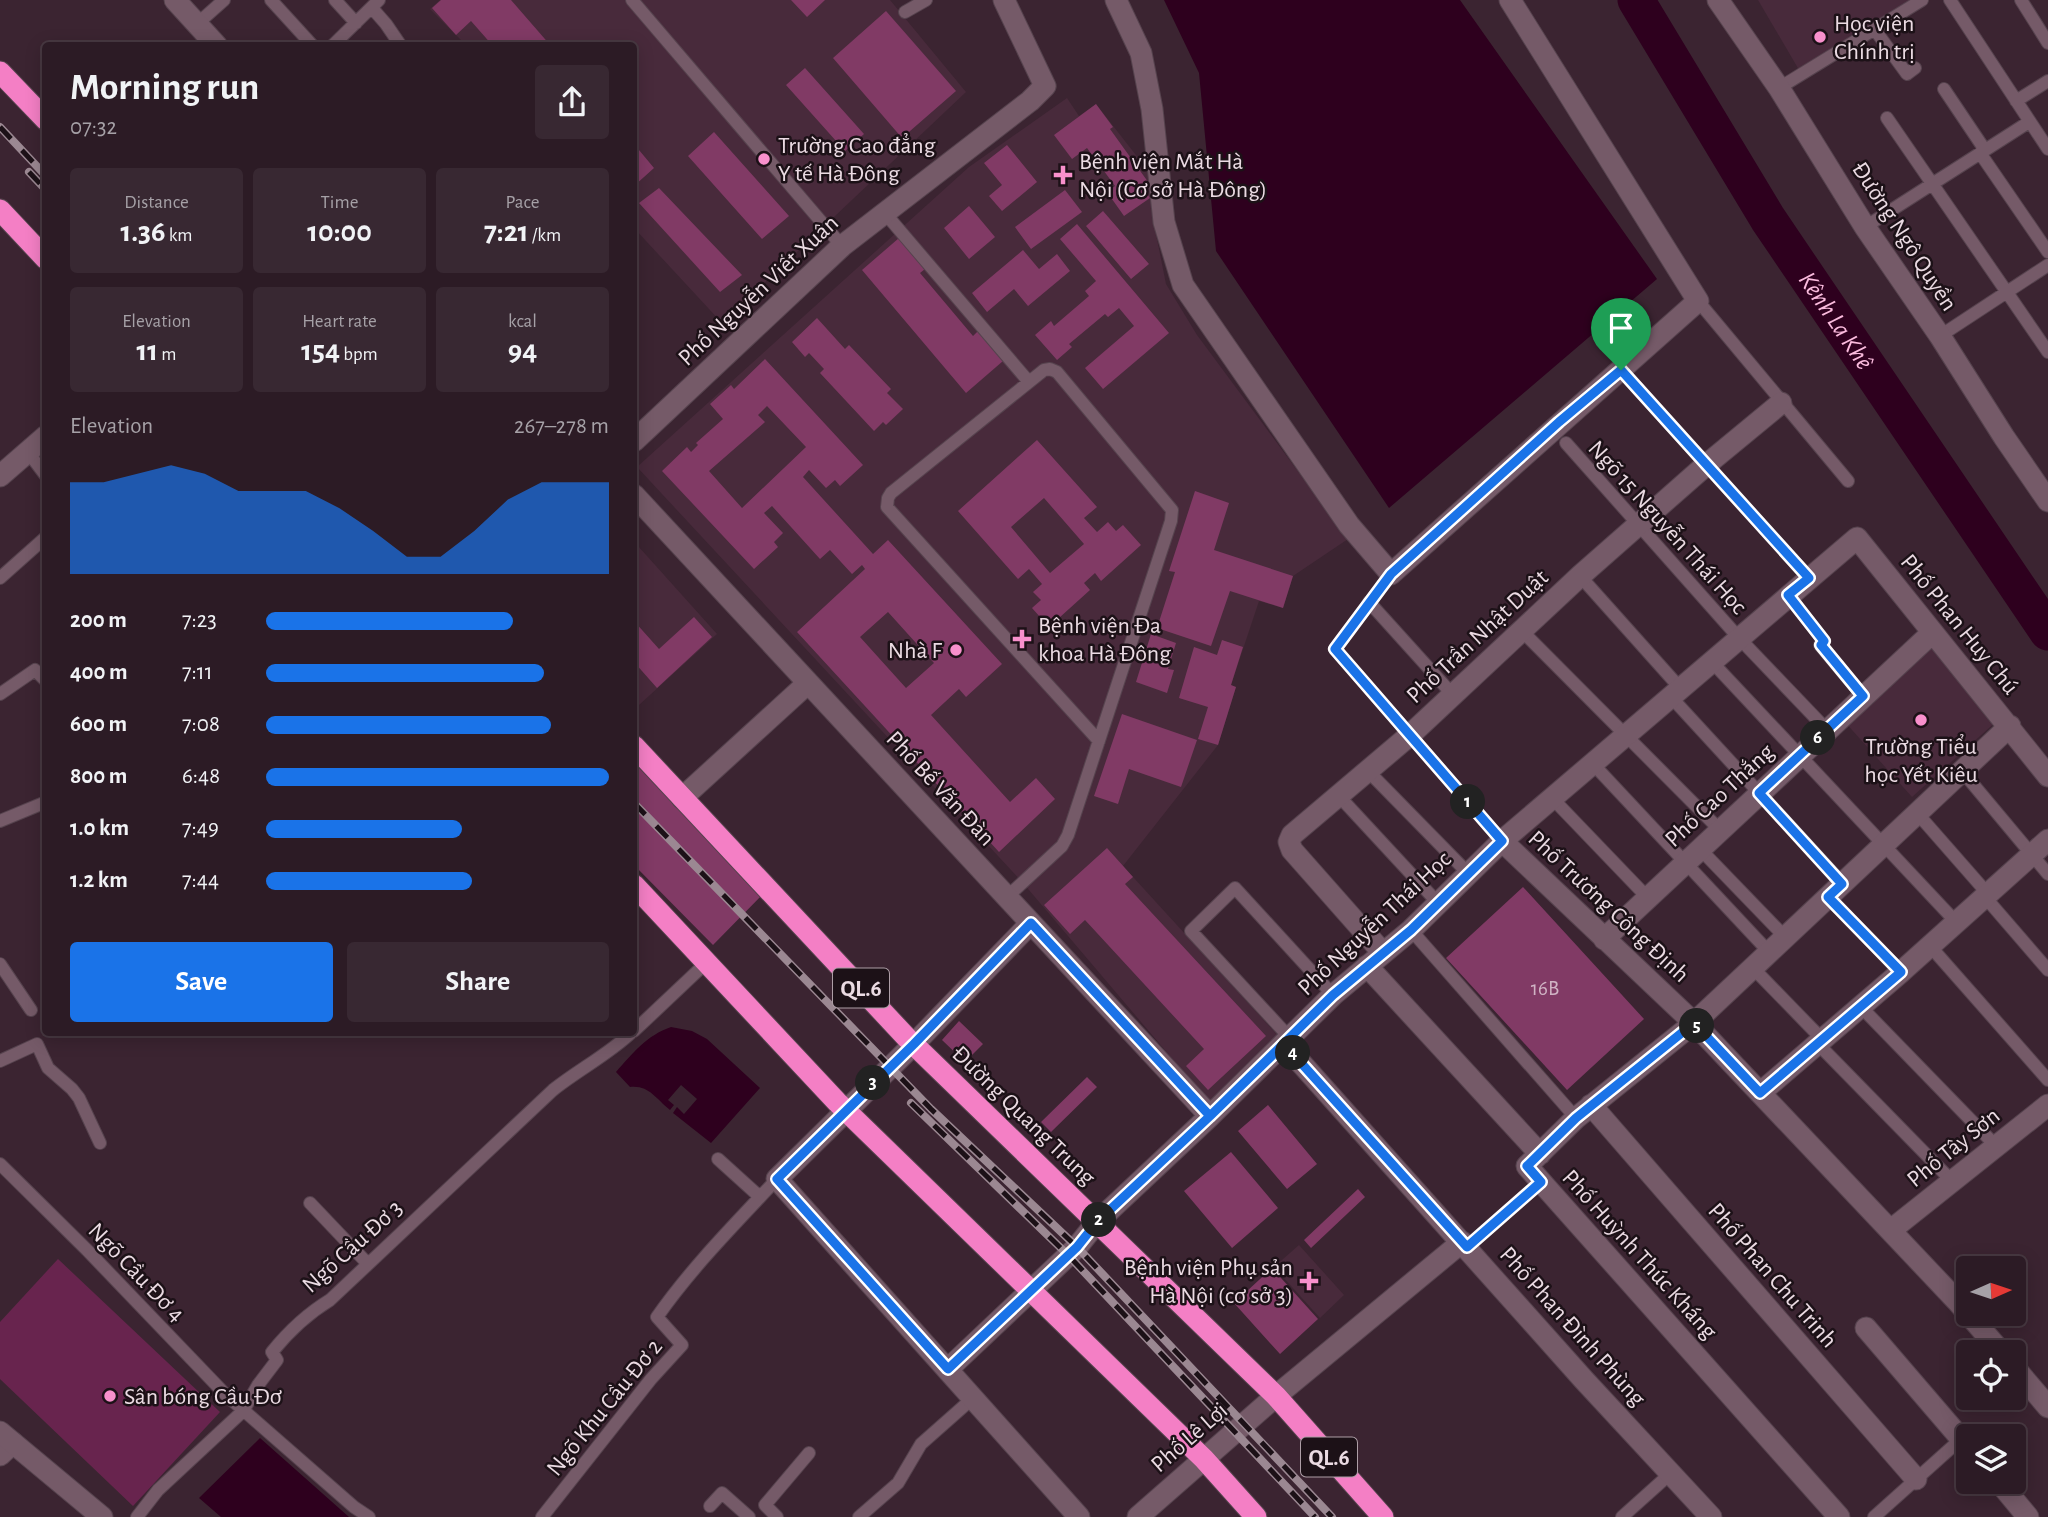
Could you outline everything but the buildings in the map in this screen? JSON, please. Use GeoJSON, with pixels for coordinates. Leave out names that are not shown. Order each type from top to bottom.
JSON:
{"type":"FeatureCollection","features":[{"type":"Feature","properties":{"kind":"highway"},"geometry":{"type":"LineString","coordinates":[[0,72],[42,116]]}},
{"type":"Feature","properties":{"kind":"highway"},"geometry":{"type":"LineString","coordinates":[[0,210],[42,255]]}},
{"type":"Feature","properties":{"kind":"highway","name":"Đường Quang Trung"},"geometry":{"type":"LineString","coordinates":[[637,750],[914,1044],[1276,1396],[1383,1517]]}},
{"type":"Feature","properties":{"kind":"highway"},"geometry":{"type":"LineString","coordinates":[[637,888],[845,1110],[1205,1459],[1256,1517]]}},
{"type":"Feature","properties":{"kind":"street"},"geometry":{"type":"LineString","coordinates":[[175,0],[213,42]]}},
{"type":"Feature","properties":{"kind":"street","name":"Phố Nguyễn Viết Xuân"},"geometry":{"type":"LineString","coordinates":[[637,438],[842,246],[1030,101],[1045,86],[1004,0]]}},
{"type":"Feature","properties":{"kind":"street"},"geometry":{"type":"LineString","coordinates":[[1116,0],[1140,54],[1152,109],[1164,222],[1182,285],[1349,525],[1391,574],[1698,301],[1510,0]]}},
{"type":"Feature","properties":{"kind":"street","name":"Đường Ngô Quyền"},"geometry":{"type":"LineString","coordinates":[[1718,0],[1779,88],[1865,227],[2048,501]]}},
{"type":"Feature","properties":{"kind":"street","name":"Phố Trần Nhật Duật"},"geometry":{"type":"LineString","coordinates":[[1375,960],[1292,850],[1289,842],[1292,835],[1410,734],[1580,576],[1781,403]]}},
{"type":"Feature","properties":{"kind":"street"},"geometry":{"type":"LineString","coordinates":[[2,470],[42,440]]}},
{"type":"Feature","properties":{"kind":"street","name":"Phố Bế Văn Đàn"},"geometry":{"type":"LineString","coordinates":[[637,498],[1210,1116]]}},
{"type":"Feature","properties":{"kind":"street","name":"Phố Nguyễn Thái Học"},"geometry":{"type":"LineString","coordinates":[[948,1369],[1077,1247],[1097,1222],[1333,995],[1411,930],[1502,841],[1857,538]]}},
{"type":"Feature","properties":{"kind":"street","name":"Phố Phan Huy Chú"},"geometry":{"type":"LineString","coordinates":[[1857,538],[2048,776]]}},
{"type":"Feature","properties":{"kind":"street","name":"Phố Cao Thắng"},"geometry":{"type":"LineString","coordinates":[[1604,939],[1932,633]]}},
{"type":"Feature","properties":{"kind":"street"},"geometry":{"type":"LineString","coordinates":[[682,798],[808,683]]}},
{"type":"Feature","properties":{"kind":"street"},"geometry":{"type":"LineString","coordinates":[[1540,1154],[1583,1112],[1694,1023],[2010,726]]}},
{"type":"Feature","properties":{"kind":"street","name":"Phố Trương Công Định"},"geometry":{"type":"LineString","coordinates":[[1502,841],[1694,1023],[1891,1230],[1991,1340]]}},
{"type":"Feature","properties":{"kind":"street"},"geometry":{"type":"LineString","coordinates":[[1760,1093],[1901,972],[2040,847]]}},
{"type":"Feature","properties":{"kind":"street"},"geometry":{"type":"LineString","coordinates":[[1031,923],[914,1044],[777,1179],[1079,1517]]}},
{"type":"Feature","properties":{"kind":"street","name":"Phố Huỳnh Thúc Kháng"},"geometry":{"type":"LineString","coordinates":[[1375,960],[1540,1154],[1527,1166],[1839,1517]]}},
{"type":"Feature","properties":{"kind":"street","name":"Phố Phan Đình Phùng"},"geometry":{"type":"LineString","coordinates":[[1287,1041],[1584,1380],[1711,1517]]}},
{"type":"Feature","properties":{"kind":"street","name":"Phố Tây Sơn"},"geometry":{"type":"LineString","coordinates":[[1891,1230],[2048,1105]]}},
{"type":"Feature","properties":{"kind":"street","name":"Phố Phan Chu Trinh"},"geometry":{"type":"LineString","coordinates":[[1583,1112],[1916,1479]]}},
{"type":"Feature","properties":{"kind":"street","name":"Phố Lê Lợi"},"geometry":{"type":"LineString","coordinates":[[1138,1517],[1276,1396],[1464,1244]]}},
{"type":"Feature","properties":{"kind":"street"},"geometry":{"type":"LineString","coordinates":[[1866,1328],[1956,1433]]}},
{"type":"Feature","properties":{"kind":"street"},"geometry":{"type":"LineString","coordinates":[[2026,1381],[2048,1406]]}},
{"type":"Feature","properties":{"kind":"street"},"geometry":{"type":"LineString","coordinates":[[4,1443],[102,1517]]}},
{"type":"Feature","properties":{"kind":"street"},"geometry":{"type":"LineString","coordinates":[[2008,1494],[2028,1517]]}},
{"type":"Feature","properties":{"kind":"lane"},"geometry":{"type":"LineString","coordinates":[[197,24],[224,0]]}},
{"type":"Feature","properties":{"kind":"lane"},"geometry":{"type":"LineString","coordinates":[[271,0],[309,42]]}},
{"type":"Feature","properties":{"kind":"lane"},"geometry":{"type":"LineString","coordinates":[[335,0],[356,23]]}},
{"type":"Feature","properties":{"kind":"lane"},"geometry":{"type":"LineString","coordinates":[[632,0],[842,246]]}},
{"type":"Feature","properties":{"kind":"lane"},"geometry":{"type":"LineString","coordinates":[[905,12],[926,0]]}},
{"type":"Feature","properties":{"kind":"lane"},"geometry":{"type":"LineString","coordinates":[[1779,88],[1922,0]]}},
{"type":"Feature","properties":{"kind":"lane"},"geometry":{"type":"LineString","coordinates":[[1950,0],[2048,149]]}},
{"type":"Feature","properties":{"kind":"lane"},"geometry":{"type":"LineString","coordinates":[[2021,0],[2048,43]]}},
{"type":"Feature","properties":{"kind":"lane"},"geometry":{"type":"LineString","coordinates":[[336,42],[375,4],[398,42]]}},
{"type":"Feature","properties":{"kind":"lane"},"geometry":{"type":"LineString","coordinates":[[1875,30],[1907,74],[1915,68]]}},
{"type":"Feature","properties":{"kind":"lane"},"geometry":{"type":"LineString","coordinates":[[2016,101],[2048,81]]}},
{"type":"Feature","properties":{"kind":"lane"},"geometry":{"type":"LineString","coordinates":[[1944,89],[2048,252]]}},
{"type":"Feature","properties":{"kind":"lane"},"geometry":{"type":"LineString","coordinates":[[1887,118],[2048,352]]}},
{"type":"Feature","properties":{"kind":"lane"},"geometry":{"type":"LineString","coordinates":[[1865,227],[2029,121]]}},
{"type":"Feature","properties":{"kind":"lane"},"geometry":{"type":"LineString","coordinates":[[884,212],[1029,382]]}},
{"type":"Feature","properties":{"kind":"lane"},"geometry":{"type":"LineString","coordinates":[[1940,336],[2048,265]]}},
{"type":"Feature","properties":{"kind":"lane"},"geometry":{"type":"LineString","coordinates":[[1698,301],[1848,481]]}},
{"type":"Feature","properties":{"kind":"lane"},"geometry":{"type":"LineString","coordinates":[[1007,897],[1062,846],[1068,835],[1099,741],[1171,521],[1172,510],[1057,372],[1051,369],[1044,370],[891,492],[887,507],[1099,741]]}},
{"type":"Feature","properties":{"kind":"lane"},"geometry":{"type":"LineString","coordinates":[[1621,370],[1809,578]]}},
{"type":"Feature","properties":{"kind":"lane","name":"Ngõ 15 Nguyễn Thái Học"},"geometry":{"type":"LineString","coordinates":[[1566,443],[1739,638],[1827,730]]}},
{"type":"Feature","properties":{"kind":"lane"},"geometry":{"type":"LineString","coordinates":[[28,452],[42,470]]}},
{"type":"Feature","properties":{"kind":"lane"},"geometry":{"type":"LineString","coordinates":[[0,578],[42,541]]}},
{"type":"Feature","properties":{"kind":"lane"},"geometry":{"type":"LineString","coordinates":[[1391,574],[1335,649],[1502,841]]}},
{"type":"Feature","properties":{"kind":"lane"},"geometry":{"type":"LineString","coordinates":[[1580,576],[1759,793],[1901,972]]}},
{"type":"Feature","properties":{"kind":"lane"},"geometry":{"type":"LineString","coordinates":[[1788,595],[1824,641],[1821,645],[1863,696]]}},
{"type":"Feature","properties":{"kind":"lane"},"geometry":{"type":"LineString","coordinates":[[1369,602],[1453,695]]}},
{"type":"Feature","properties":{"kind":"lane"},"geometry":{"type":"LineString","coordinates":[[1521,631],[1720,830]]}},
{"type":"Feature","properties":{"kind":"lane"},"geometry":{"type":"LineString","coordinates":[[1712,662],[1957,922]]}},
{"type":"Feature","properties":{"kind":"lane"},"geometry":{"type":"LineString","coordinates":[[0,694],[35,670],[42,677]]}},
{"type":"Feature","properties":{"kind":"lane"},"geometry":{"type":"LineString","coordinates":[[1593,764],[1785,937]]}},
{"type":"Feature","properties":{"kind":"lane"},"geometry":{"type":"LineString","coordinates":[[1367,770],[1468,873]]}},
{"type":"Feature","properties":{"kind":"lane"},"geometry":{"type":"LineString","coordinates":[[1962,771],[2040,847],[2048,874]]}},
{"type":"Feature","properties":{"kind":"lane"},"geometry":{"type":"LineString","coordinates":[[1338,795],[1438,903]]}},
{"type":"Feature","properties":{"kind":"lane"},"geometry":{"type":"LineString","coordinates":[[1552,798],[1648,898]]}},
{"type":"Feature","properties":{"kind":"lane"},"geometry":{"type":"LineString","coordinates":[[0,821],[42,804]]}},
{"type":"Feature","properties":{"kind":"lane"},"geometry":{"type":"LineString","coordinates":[[1917,813],[2048,970]]}},
{"type":"Feature","properties":{"kind":"lane"},"geometry":{"type":"LineString","coordinates":[[1692,856],[1769,952]]}},
{"type":"Feature","properties":{"kind":"lane"},"geometry":{"type":"LineString","coordinates":[[1287,1041],[1191,932],[1234,888],[1333,995]]}},
{"type":"Feature","properties":{"kind":"lane"},"geometry":{"type":"LineString","coordinates":[[1411,930],[1583,1112]]}},
{"type":"Feature","properties":{"kind":"lane"},"geometry":{"type":"LineString","coordinates":[[1930,946],[2048,1080]]}},
{"type":"Feature","properties":{"kind":"lane","name":"Ngõ Cầu Đơ 3"},"geometry":{"type":"LineString","coordinates":[[637,1028],[706,963]]}},
{"type":"Feature","properties":{"kind":"lane"},"geometry":{"type":"LineString","coordinates":[[0,964],[30,1010]]}},
{"type":"Feature","properties":{"kind":"lane"},"geometry":{"type":"LineString","coordinates":[[1753,968],[1952,1181]]}},
{"type":"Feature","properties":{"kind":"lane"},"geometry":{"type":"LineString","coordinates":[[1861,1007],[1996,1146]]}},
{"type":"Feature","properties":{"kind":"lane","name":"Ngõ Cầu Đơ 3"},"geometry":{"type":"LineString","coordinates":[[137,1517],[158,1490],[243,1411],[277,1360],[272,1352],[286,1335],[312,1311],[330,1300],[553,1090],[628,1036]]}},
{"type":"Feature","properties":{"kind":"lane"},"geometry":{"type":"LineString","coordinates":[[0,1061],[37,1044],[48,1068],[79,1098],[100,1143]]}},
{"type":"Feature","properties":{"kind":"lane"},"geometry":{"type":"LineString","coordinates":[[719,1159],[760,1197]]}},
{"type":"Feature","properties":{"kind":"lane","name":"Ngõ Cầu Đơ 4"},"geometry":{"type":"LineString","coordinates":[[2,1171],[87,1250],[243,1411],[369,1517]]}},
{"type":"Feature","properties":{"kind":"lane","name":"Ngõ Khu Cầu Đơ 2"},"geometry":{"type":"LineString","coordinates":[[541,1517],[650,1379],[682,1345],[657,1317],[679,1286],[723,1235],[777,1179]]}},
{"type":"Feature","properties":{"kind":"lane"},"geometry":{"type":"LineString","coordinates":[[1464,1244],[1541,1182]]}},
{"type":"Feature","properties":{"kind":"lane"},"geometry":{"type":"LineString","coordinates":[[310,1203],[368,1264]]}},
{"type":"Feature","properties":{"kind":"lane"},"geometry":{"type":"LineString","coordinates":[[859,1517],[898,1483],[921,1444],[973,1398]]}},
{"type":"Feature","properties":{"kind":"lane"},"geometry":{"type":"LineString","coordinates":[[1874,1517],[1916,1479],[1956,1450]]}},
{"type":"Feature","properties":{"kind":"lane"},"geometry":{"type":"LineString","coordinates":[[710,1506],[722,1493],[751,1517],[765,1505],[809,1453]]}},
{"type":"Feature","properties":{"kind":"lane"},"geometry":{"type":"LineString","coordinates":[[1622,1517],[1671,1473]]}},
{"type":"Feature","properties":{"kind":"lane"},"geometry":{"type":"LineString","coordinates":[[765,1505],[777,1517]]}},
{"type":"Feature","properties":{"kind":"shaded area","name":"Trường Cao đẳng Y tế Hà Đông"},"geometry":{"type":"Polygon","coordinates":[[[440,0],[890,0],[966,92],[722,323],[637,231],[637,42],[463,42],[430,9],[440,0]]]}},
{"type":"Feature","properties":{"kind":"shaded area"},"geometry":{"type":"Polygon","coordinates":[[[1164,0],[1460,0],[1657,279],[1389,508],[1216,251],[1199,73],[1164,0]]]}},
{"type":"Feature","properties":{"kind":"shaded area","name":"Học viện Chính trị"},"geometry":{"type":"Polygon","coordinates":[[[1758,0],[1918,0],[1802,75],[1758,0]]]}},
{"type":"Feature","properties":{"kind":"shaded area","name":"Bệnh viện Đa khoa Hà Đông"},"geometry":{"type":"Polygon","coordinates":[[[1067,98],[1079,116],[1096,104],[1157,182],[1151,209],[1166,284],[1197,335],[1348,539],[1293,576],[1283,608],[1259,601],[1231,685],[1236,687],[1218,745],[1123,866],[1281,1039],[1209,1102],[1023,883],[637,467],[969,167],[1067,98]]]}},
{"type":"Feature","properties":{"kind":"shaded area"},"geometry":{"type":"Polygon","coordinates":[[[637,547],[717,634],[639,705],[637,703],[637,547]]]}},
{"type":"Feature","properties":{"kind":"shaded area","name":"Trường Tiểu học Yết Kiêu"},"geometry":{"type":"Polygon","coordinates":[[[1931,643],[1999,719],[1912,797],[1844,721],[1931,643]]]}},
{"type":"Feature","properties":{"kind":"shaded area"},"geometry":{"type":"Polygon","coordinates":[[[671,1027],[692,1031],[707,1039],[760,1088],[711,1143],[673,1113],[677,1107],[684,1114],[697,1099],[681,1085],[668,1100],[674,1105],[670,1110],[647,1090],[630,1087],[616,1072],[647,1040],[671,1027]]]}},
{"type":"Feature","properties":{"kind":"shaded area","name":"Bệnh viện Phụ sản Hà Nội (cơ sở 3)"},"geometry":{"type":"Polygon","coordinates":[[[1299,1245],[1344,1295],[1320,1318],[1274,1267],[1299,1245]]]}},
{"type":"Feature","properties":{"kind":"shaded area","name":"Sân bóng Cầu Đơ"},"geometry":{"type":"Polygon","coordinates":[[[58,1259],[220,1412],[133,1506],[0,1379],[0,1322],[58,1259]]]}},
{"type":"Feature","properties":{"kind":"shaded area"},"geometry":{"type":"Polygon","coordinates":[[[260,1438],[349,1517],[221,1517],[199,1498],[260,1438]]]}},
{"type":"Feature","properties":{"kind":"waterway","name":"Kênh La Khê"},"geometry":{"type":"LineString","coordinates":[[1636,0],[1768,219],[2048,632]]}},
{"type":"Feature","properties":{"kind":"railway"},"geometry":{"type":"LineString","coordinates":[[0,127],[42,172]]}},
{"type":"Feature","properties":{"kind":"railway"},"geometry":{"type":"LineString","coordinates":[[29,172],[42,186]]}},
{"type":"Feature","properties":{"kind":"railway"},"geometry":{"type":"LineString","coordinates":[[637,806],[931,1109],[1077,1247],[1332,1517]]}},
{"type":"Feature","properties":{"kind":"railway"},"geometry":{"type":"LineString","coordinates":[[911,1103],[1069,1256],[1315,1517]]}},
{"type":"Feature","properties":{"kind":"place","name":"Học viện Chính trị"},"geometry":{"type":"Point","coordinates":[1820,37]}},
{"type":"Feature","properties":{"kind":"place","name":"Trường Cao đẳng Y tế Hà Đông"},"geometry":{"type":"Point","coordinates":[764,159]}},
{"type":"Feature","properties":{"kind":"place","name":"Bệnh viện Mắt Hà Nội (Cơ sở Hà Đông)"},"geometry":{"type":"Point","coordinates":[1063,175]}},
{"type":"Feature","properties":{"kind":"place","name":"Bệnh viện Đa khoa Hà Đông"},"geometry":{"type":"Point","coordinates":[1022,639]}},
{"type":"Feature","properties":{"kind":"place","name":"Nhà F"},"geometry":{"type":"Point","coordinates":[956,650]}},
{"type":"Feature","properties":{"kind":"place","name":"Trường Tiểu học Yết Kiêu"},"geometry":{"type":"Point","coordinates":[1921,720]}},
{"type":"Feature","properties":{"kind":"place","name":"Bệnh viện Phụ sản Hà Nội (cơ sở 3)"},"geometry":{"type":"Point","coordinates":[1309,1281]}},
{"type":"Feature","properties":{"kind":"place","name":"Sân bóng Cầu Đơ"},"geometry":{"type":"Point","coordinates":[110,1396]}},
{"type":"Feature","properties":{"kind":"route"},"geometry":{"type":"LineString","coordinates":[[1621,370],[1559,422],[1391,574],[1335,649],[1502,841],[1411,930],[1333,995],[1210,1116],[1097,1222],[1077,1247],[948,1369],[777,1179],[914,1044],[1031,923],[1210,1116],[1284,1044],[1467,1247],[1541,1182],[1527,1166],[1576,1118],[1694,1023],[1760,1093],[1901,972],[1828,897],[1842,884],[1759,793],[1863,696],[1821,645],[1824,641],[1788,595],[1809,578],[1621,370]]}}]}
